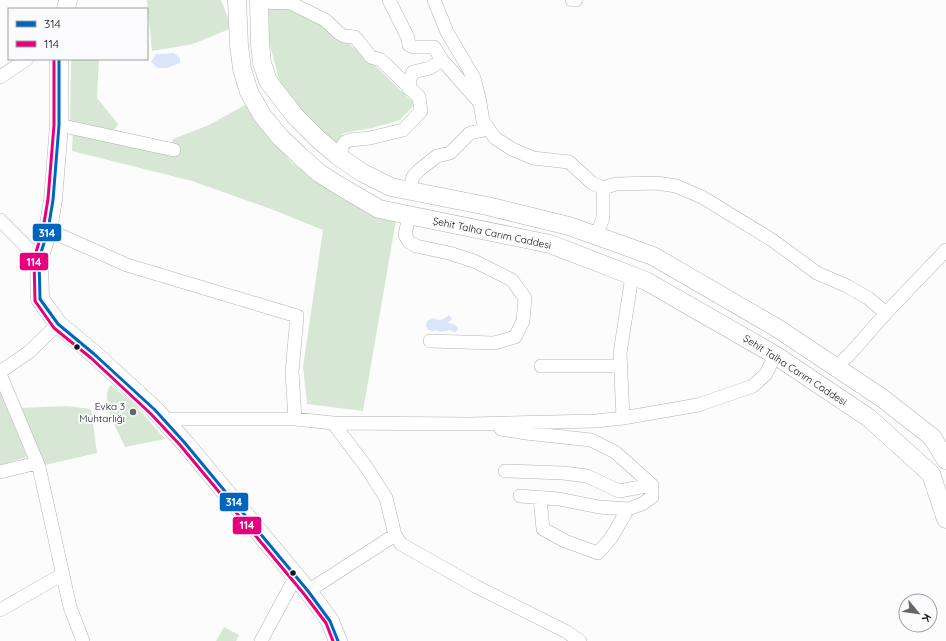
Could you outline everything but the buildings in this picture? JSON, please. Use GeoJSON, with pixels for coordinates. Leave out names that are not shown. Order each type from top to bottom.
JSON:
{"type":"FeatureCollection","features":[{"type":"Feature","properties":{"kind":"street","name":"Şehit Talha Carım Caddesi"},"geometry":{"type":"LineString","coordinates":[[237,0],[239,44],[242,69],[248,92],[262,115],[280,137],[319,173],[378,209],[550,244],[646,281],[770,352],[869,418],[931,474],[946,519]]}},
{"type":"Feature","properties":{"kind":"street"},"geometry":{"type":"LineString","coordinates":[[389,0],[408,38],[409,45],[413,47],[434,47],[442,60],[480,104]]}},
{"type":"Feature","properties":{"kind":"street"},"geometry":{"type":"LineString","coordinates":[[434,0],[447,32],[474,78],[483,121],[495,138],[512,149],[533,158],[570,162],[592,184],[603,188],[616,184],[657,183],[676,186],[702,197],[772,240],[817,273],[847,286],[868,298],[886,313]]}},
{"type":"Feature","properties":{"kind":"street"},"geometry":{"type":"LineString","coordinates":[[338,156],[345,142],[403,130],[421,111],[419,97],[409,89],[381,60],[371,56],[355,37],[344,36],[338,33],[326,20],[293,1],[259,1],[262,63],[268,81],[295,116],[318,139],[338,156],[361,172],[391,187],[494,208],[569,226],[653,256],[782,331],[882,398],[932,436],[946,460]]}},
{"type":"Feature","properties":{"kind":"street"},"geometry":{"type":"LineString","coordinates":[[0,77],[26,60]]}},
{"type":"Feature","properties":{"kind":"street"},"geometry":{"type":"LineString","coordinates":[[59,60],[59,125],[54,200],[48,230],[39,259],[40,299],[58,324],[94,354],[154,410],[184,442],[308,591],[330,621],[338,641]]}},
{"type":"Feature","properties":{"kind":"street"},"geometry":{"type":"LineString","coordinates":[[409,89],[410,79],[413,72],[430,68],[442,60]]}},
{"type":"Feature","properties":{"kind":"street"},"geometry":{"type":"LineString","coordinates":[[248,92],[268,81]]}},
{"type":"Feature","properties":{"kind":"street"},"geometry":{"type":"LineString","coordinates":[[59,125],[174,150]]}},
{"type":"Feature","properties":{"kind":"street"},"geometry":{"type":"LineString","coordinates":[[410,190],[413,177],[418,171],[437,156],[450,153],[470,133],[489,129]]}},
{"type":"Feature","properties":{"kind":"street"},"geometry":{"type":"LineString","coordinates":[[597,236],[603,217],[603,188]]}},
{"type":"Feature","properties":{"kind":"street"},"geometry":{"type":"LineString","coordinates":[[409,215],[405,235],[409,242],[416,246],[450,253],[474,261],[512,280],[525,298],[523,321],[514,337],[494,343],[430,341]]}},
{"type":"Feature","properties":{"kind":"street"},"geometry":{"type":"LineString","coordinates":[[3,227],[39,259]]}},
{"type":"Feature","properties":{"kind":"street"},"geometry":{"type":"LineString","coordinates":[[48,230],[127,265],[297,316],[292,372],[295,419]]}},
{"type":"Feature","properties":{"kind":"street"},"geometry":{"type":"LineString","coordinates":[[821,386],[836,367],[850,354],[886,313],[946,250]]}},
{"type":"Feature","properties":{"kind":"street"},"geometry":{"type":"LineString","coordinates":[[624,418],[620,353],[632,276]]}},
{"type":"Feature","properties":{"kind":"street"},"geometry":{"type":"LineString","coordinates":[[58,324],[29,352],[0,373],[36,463],[39,467],[70,607],[83,641]]}},
{"type":"Feature","properties":{"kind":"street"},"geometry":{"type":"LineString","coordinates":[[162,419],[295,419],[333,423],[471,424],[596,421],[624,418],[698,405],[753,386],[766,374],[770,352],[782,331]]}},
{"type":"Feature","properties":{"kind":"street"},"geometry":{"type":"LineString","coordinates":[[541,366],[620,366]]}},
{"type":"Feature","properties":{"kind":"street"},"geometry":{"type":"LineString","coordinates":[[333,423],[367,468],[386,498],[395,535],[401,544],[562,636],[580,641]]}},
{"type":"Feature","properties":{"kind":"street"},"geometry":{"type":"LineString","coordinates":[[471,424],[526,433],[590,440],[615,452],[652,485],[652,497],[642,504],[628,509],[599,507],[559,499],[520,496]]}},
{"type":"Feature","properties":{"kind":"street"},"geometry":{"type":"LineString","coordinates":[[0,472],[36,463]]}},
{"type":"Feature","properties":{"kind":"street"},"geometry":{"type":"LineString","coordinates":[[505,471],[563,473],[587,476],[619,491],[652,485]]}},
{"type":"Feature","properties":{"kind":"street"},"geometry":{"type":"LineString","coordinates":[[540,497],[543,529],[566,541],[598,553],[611,538],[628,509]]}},
{"type":"Feature","properties":{"kind":"street"},"geometry":{"type":"LineString","coordinates":[[308,591],[395,535]]}},
{"type":"Feature","properties":{"kind":"street"},"geometry":{"type":"LineString","coordinates":[[0,610],[62,574]]}},
{"type":"Feature","properties":{"kind":"street"},"geometry":{"type":"LineString","coordinates":[[261,641],[296,576]]}},
{"type":"Feature","properties":{"kind":"green space"},"geometry":{"type":"Polygon","coordinates":[[[147,0],[221,0],[232,28],[193,44],[152,51],[147,0]]]}},
{"type":"Feature","properties":{"kind":"green space"},"geometry":{"type":"Polygon","coordinates":[[[268,7],[292,7],[321,22],[365,56],[415,104],[400,120],[372,128],[344,133],[334,145],[282,90],[266,31],[268,7]]]}},
{"type":"Feature","properties":{"kind":"green space"},"geometry":{"type":"Polygon","coordinates":[[[71,60],[99,60],[97,98],[118,124],[114,130],[70,125],[71,60]]]}},
{"type":"Feature","properties":{"kind":"green space"},"geometry":{"type":"Polygon","coordinates":[[[245,105],[291,162],[324,184],[396,220],[363,411],[307,404],[303,367],[323,230],[271,209],[192,181],[72,151],[73,132],[170,153],[173,139],[209,125],[245,105]]]}},
{"type":"Feature","properties":{"kind":"green space"},"geometry":{"type":"Polygon","coordinates":[[[110,386],[133,403],[165,439],[125,447],[108,408],[107,392],[110,386]]]}},
{"type":"Feature","properties":{"kind":"green space"},"geometry":{"type":"Polygon","coordinates":[[[0,390],[27,457],[0,465],[0,390]]]}},
{"type":"Feature","properties":{"kind":"green space"},"geometry":{"type":"Polygon","coordinates":[[[67,406],[91,409],[97,453],[45,465],[20,408],[67,406]]]}},
{"type":"Feature","properties":{"kind":"green space"},"geometry":{"type":"Polygon","coordinates":[[[224,627],[239,635],[236,641],[216,641],[224,627]]]}},
{"type":"Feature","properties":{"kind":"water"},"geometry":{"type":"Polygon","coordinates":[[[174,53],[180,58],[180,63],[167,68],[158,68],[151,62],[156,54],[174,53]]]}},
{"type":"Feature","properties":{"kind":"water"},"geometry":{"type":"Polygon","coordinates":[[[449,315],[452,319],[448,323],[454,324],[458,328],[456,332],[450,330],[441,332],[436,330],[428,330],[426,326],[427,321],[434,318],[442,320],[449,315]]]}},
{"type":"Feature","properties":{"kind":"transit line","name":"114"},"geometry":{"type":"LineString","coordinates":[[54,60],[54,125],[48,199],[43,229],[34,259],[35,301],[54,328],[91,358],[151,414],[180,445],[304,594],[326,623],[333,641]]}},
{"type":"Feature","properties":{"kind":"transit line","name":"314"},"geometry":{"type":"LineString","coordinates":[[59,60],[59,125],[53,200],[48,230],[39,259],[40,299],[58,324],[94,354],[155,410],[184,442],[308,591],[330,621],[338,641]]}},
{"type":"Feature","properties":{"kind":"place","name":"Evka 3 Muhtarlığı"},"geometry":{"type":"Point","coordinates":[133,412]}}]}
